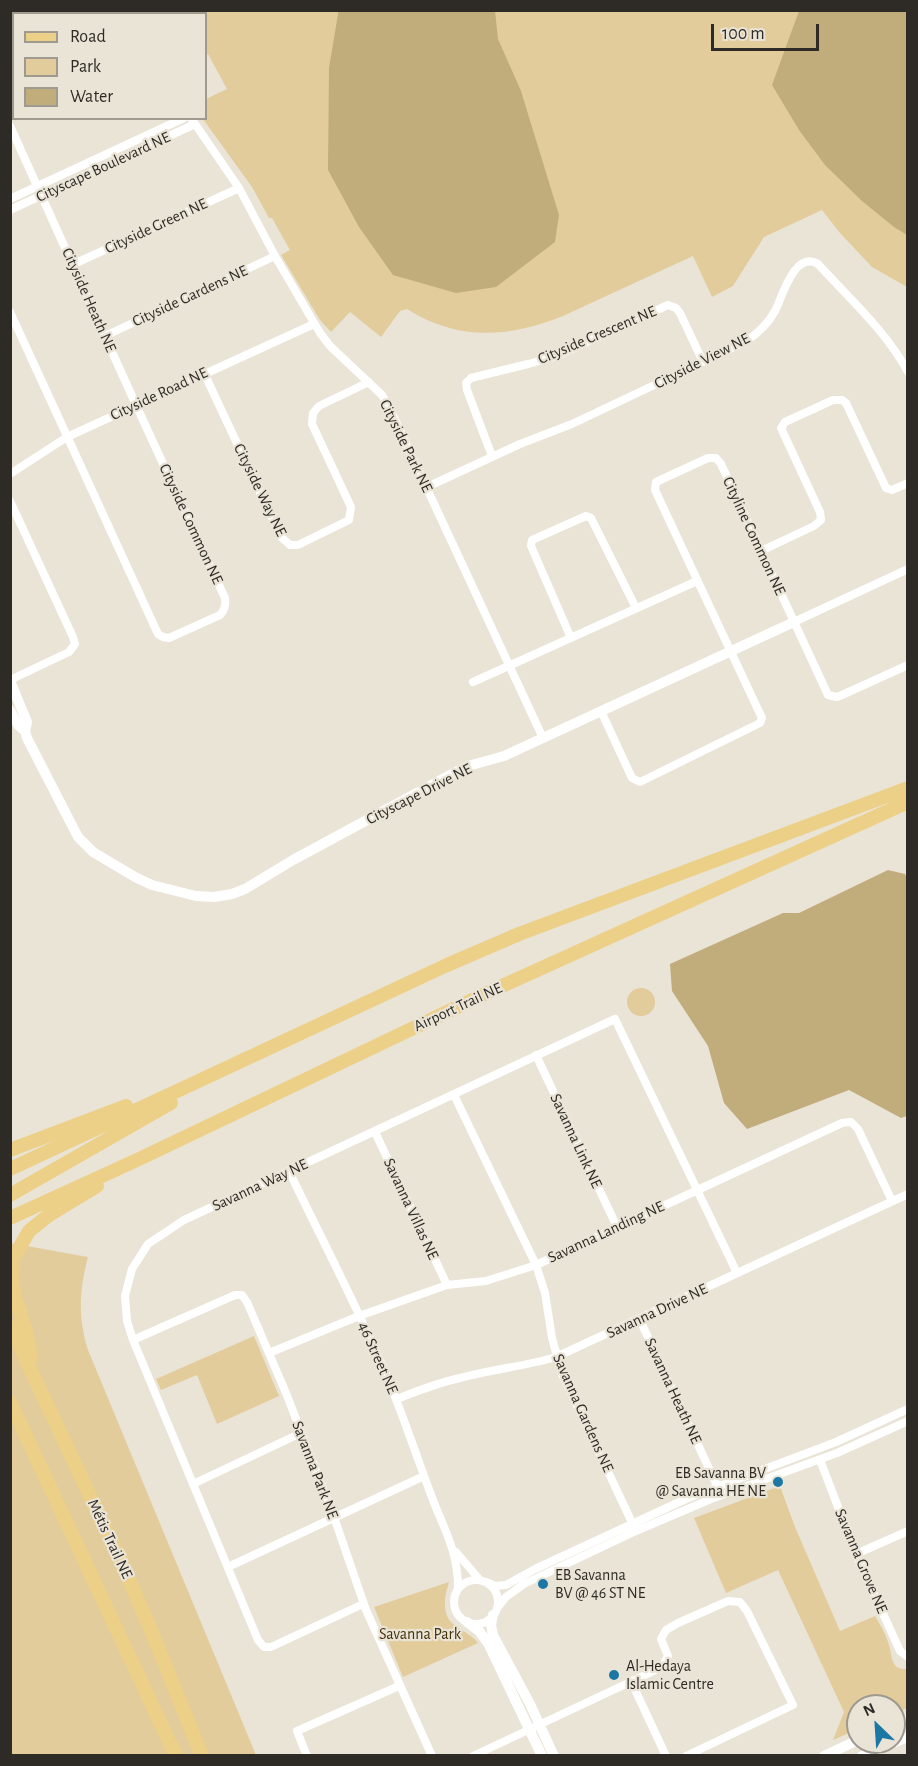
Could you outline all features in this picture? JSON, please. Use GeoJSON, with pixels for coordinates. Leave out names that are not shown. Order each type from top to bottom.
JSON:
{"type":"FeatureCollection","features":[{"type":"Feature","properties":{"kind":"main road"},"geometry":{"type":"LineString","coordinates":[[10,1169],[447,965],[519,934],[908,788]]}},
{"type":"Feature","properties":{"kind":"main road","name":"Airport Trail NE"},"geometry":{"type":"LineString","coordinates":[[10,1218],[491,991],[908,801]]}},
{"type":"Feature","properties":{"kind":"main road"},"geometry":{"type":"LineString","coordinates":[[10,1150],[49,1137],[256,1055]]}},
{"type":"Feature","properties":{"kind":"main road"},"geometry":{"type":"LineString","coordinates":[[10,1195],[256,1055]]}},
{"type":"Feature","properties":{"kind":"main road"},"geometry":{"type":"LineString","coordinates":[[35,1379],[25,1328],[15,1298],[12,1278],[13,1258],[29,1231],[49,1215],[136,1160]]}},
{"type":"Feature","properties":{"kind":"main road","name":"Métis Trail NE"},"geometry":{"type":"LineString","coordinates":[[10,1326],[151,1630],[202,1755]]}},
{"type":"Feature","properties":{"kind":"main road"},"geometry":{"type":"LineString","coordinates":[[10,1346],[35,1379]]}},
{"type":"Feature","properties":{"kind":"main road","name":"Métis Trail NE"},"geometry":{"type":"LineString","coordinates":[[10,1402],[176,1755]]}},
{"type":"Feature","properties":{"kind":"main road"},"geometry":{"type":"LineString","coordinates":[[10,1420],[69,1539],[97,1587]]}},
{"type":"Feature","properties":{"kind":"street","name":"Cityscape Boulevard NE"},"geometry":{"type":"LineString","coordinates":[[10,210],[41,191],[180,120]]}},
{"type":"Feature","properties":{"kind":"street","name":"Cityscape Boulevard NE"},"geometry":{"type":"LineString","coordinates":[[10,199],[41,191],[193,121]]}},
{"type":"Feature","properties":{"kind":"street","name":"Cityside Park NE"},"geometry":{"type":"LineString","coordinates":[[193,121],[239,188],[314,324],[330,346],[382,395],[389,407],[543,738]]}},
{"type":"Feature","properties":{"kind":"street","name":"Cityside Heath NE"},"geometry":{"type":"LineString","coordinates":[[10,126],[136,405]]}},
{"type":"Feature","properties":{"kind":"street","name":"Cityside Green NE"},"geometry":{"type":"LineString","coordinates":[[74,264],[239,188]]}},
{"type":"Feature","properties":{"kind":"street","name":"Cityside Gardens NE"},"geometry":{"type":"LineString","coordinates":[[105,336],[275,256]]}},
{"type":"Feature","properties":{"kind":"street","name":"Cityside View NE"},"geometry":{"type":"LineString","coordinates":[[427,487],[492,456],[561,428],[754,336],[775,311],[788,280],[804,263],[813,261],[818,264],[879,330],[906,367]]}},
{"type":"Feature","properties":{"kind":"street","name":"Cityside Crescent NE"},"geometry":{"type":"LineString","coordinates":[[492,456],[467,390],[466,383],[471,378],[554,357],[668,306],[676,308],[680,313],[703,362]]}},
{"type":"Feature","properties":{"kind":"street","name":"Cityside Common NE"},"geometry":{"type":"LineString","coordinates":[[10,312],[158,634],[169,638],[220,615],[224,611],[225,598],[136,405]]}},
{"type":"Feature","properties":{"kind":"street","name":"Cityside Road NE"},"geometry":{"type":"LineString","coordinates":[[10,474],[67,437],[314,324]]}},
{"type":"Feature","properties":{"kind":"street","name":"Cityside Way NE"},"geometry":{"type":"LineString","coordinates":[[204,373],[281,537],[290,545],[298,545],[350,520],[351,507],[312,424],[312,413],[319,405],[369,382]]}},
{"type":"Feature","properties":{"kind":"street"},"geometry":{"type":"LineString","coordinates":[[761,551],[814,526],[820,520],[820,513],[781,428],[785,422],[833,400],[843,400],[886,488],[891,490],[908,483]]}},
{"type":"Feature","properties":{"kind":"street","name":"Cityline Common NE"},"geometry":{"type":"LineString","coordinates":[[697,581],[654,490],[656,482],[708,458],[716,458],[826,692],[831,696],[842,695],[908,665]]}},
{"type":"Feature","properties":{"kind":"street"},"geometry":{"type":"LineString","coordinates":[[10,501],[75,644],[69,652],[10,680]]}},
{"type":"Feature","properties":{"kind":"street"},"geometry":{"type":"LineString","coordinates":[[571,638],[531,546],[532,540],[586,516],[591,518],[636,608]]}},
{"type":"Feature","properties":{"kind":"street","name":"Cityscape Drive NE"},"geometry":{"type":"LineString","coordinates":[[10,680],[27,722],[25,731],[27,738],[78,837],[93,852],[135,878],[152,885],[196,896],[214,897],[245,889],[293,860],[461,770],[504,756],[908,569]]}},
{"type":"Feature","properties":{"kind":"street"},"geometry":{"type":"LineString","coordinates":[[473,682],[697,581],[762,718],[760,723],[640,782],[632,778],[601,711]]}},
{"type":"Feature","properties":{"kind":"street","name":"Cityscape Drive NE"},"geometry":{"type":"LineString","coordinates":[[10,710],[18,725],[25,731]]}},
{"type":"Feature","properties":{"kind":"street","name":"Savanna Way NE"},"geometry":{"type":"LineString","coordinates":[[363,1604],[271,1647],[264,1647],[258,1640],[127,1321],[124,1296],[132,1269],[148,1244],[184,1220],[615,1019],[737,1273]]}},
{"type":"Feature","properties":{"kind":"street","name":"Savanna Link NE"},"geometry":{"type":"LineString","coordinates":[[536,1055],[617,1227]]}},
{"type":"Feature","properties":{"kind":"street","name":"Savanna Gardens NE"},"geometry":{"type":"LineString","coordinates":[[454,1095],[536,1265],[545,1293],[549,1324],[562,1374],[634,1527]]}},
{"type":"Feature","properties":{"kind":"street","name":"Savanna Landing NE"},"geometry":{"type":"LineString","coordinates":[[269,1353],[359,1316],[447,1285],[486,1281],[536,1265],[842,1123],[851,1122],[858,1129],[892,1201]]}},
{"type":"Feature","properties":{"kind":"street","name":"Savanna Villas NE"},"geometry":{"type":"LineString","coordinates":[[375,1132],[447,1285]]}},
{"type":"Feature","properties":{"kind":"street","name":"46 Street NE"},"geometry":{"type":"LineString","coordinates":[[289,1171],[397,1400],[435,1508],[454,1550],[459,1587]]}},
{"type":"Feature","properties":{"kind":"street","name":"Savanna Drive NE"},"geometry":{"type":"LineString","coordinates":[[397,1400],[456,1379],[516,1368],[556,1357],[908,1194]]}},
{"type":"Feature","properties":{"kind":"street","name":"Savanna Park NE"},"geometry":{"type":"LineString","coordinates":[[133,1340],[235,1295],[242,1295],[269,1353],[334,1517],[363,1604],[432,1755]]}},
{"type":"Feature","properties":{"kind":"street","name":"Savanna Heath NE"},"geometry":{"type":"LineString","coordinates":[[640,1320],[722,1496]]}},
{"type":"Feature","properties":{"kind":"street"},"geometry":{"type":"LineString","coordinates":[[467,1623],[481,1623],[495,1612],[506,1597],[524,1584],[717,1486],[836,1442],[908,1409]]}},
{"type":"Feature","properties":{"kind":"street"},"geometry":{"type":"LineString","coordinates":[[554,1755],[535,1727],[488,1643],[479,1632],[461,1619],[453,1604],[453,1598],[464,1582],[482,1580],[495,1586],[506,1585],[535,1569],[634,1527],[820,1460],[908,1421]]}},
{"type":"Feature","properties":{"kind":"street"},"geometry":{"type":"LineString","coordinates":[[193,1484],[301,1433]]}},
{"type":"Feature","properties":{"kind":"street","name":"Savanna Grove NE"},"geometry":{"type":"LineString","coordinates":[[820,1460],[856,1554],[900,1651],[908,1657]]}},
{"type":"Feature","properties":{"kind":"street"},"geometry":{"type":"LineString","coordinates":[[228,1567],[424,1476]]}},
{"type":"Feature","properties":{"kind":"street"},"geometry":{"type":"LineString","coordinates":[[856,1554],[908,1531]]}},
{"type":"Feature","properties":{"kind":"street","name":"46 Street NE"},"geometry":{"type":"LineString","coordinates":[[454,1550],[482,1580]]}},
{"type":"Feature","properties":{"kind":"street"},"geometry":{"type":"LineString","coordinates":[[482,1580],[492,1586],[496,1593],[498,1601],[491,1625],[493,1635],[535,1727],[542,1755]]}},
{"type":"Feature","properties":{"kind":"street"},"geometry":{"type":"LineString","coordinates":[[473,1755],[662,1667],[668,1656],[662,1639],[666,1630],[728,1601],[740,1602],[745,1607],[793,1705],[686,1755]]}},
{"type":"Feature","properties":{"kind":"street"},"geometry":{"type":"LineString","coordinates":[[631,1681],[666,1755]]}},
{"type":"Feature","properties":{"kind":"street"},"geometry":{"type":"LineString","coordinates":[[307,1755],[297,1731],[399,1686]]}},
{"type":"Feature","properties":{"kind":"street"},"geometry":{"type":"LineString","coordinates":[[864,1755],[908,1737]]}},
{"type":"Feature","properties":{"kind":"street"},"geometry":{"type":"LineString","coordinates":[[824,1755],[846,1746]]}},
{"type":"Feature","properties":{"kind":"green space"},"geometry":{"type":"Polygon","coordinates":[[[907,11],[907,287],[872,267],[822,210],[764,237],[733,286],[712,297],[693,256],[563,316],[523,329],[484,333],[464,331],[445,327],[407,309],[400,311],[381,337],[350,312],[331,332],[320,320],[281,255],[290,250],[272,218],[269,218],[252,187],[204,120],[207,120],[207,99],[227,89],[207,54],[207,12],[188,12],[907,11]]]}},
{"type":"Feature","properties":{"kind":"green space"},"geometry":{"type":"Polygon","coordinates":[[[641,988],[651,992],[655,1002],[651,1012],[641,1016],[631,1012],[627,1002],[631,992],[641,988]]]}},
{"type":"Feature","properties":{"kind":"green space"},"geometry":{"type":"Polygon","coordinates":[[[10,1243],[88,1257],[83,1281],[81,1315],[88,1350],[256,1755],[11,1755],[10,1243]]]}},
{"type":"Feature","properties":{"kind":"green space"},"geometry":{"type":"Polygon","coordinates":[[[254,1336],[279,1396],[217,1424],[197,1375],[161,1390],[156,1379],[254,1336]]]}},
{"type":"Feature","properties":{"kind":"green space"},"geometry":{"type":"Polygon","coordinates":[[[780,1486],[795,1527],[840,1631],[875,1616],[887,1639],[894,1664],[901,1669],[907,1669],[907,1708],[906,1694],[846,1694],[846,1734],[833,1740],[844,1712],[778,1570],[726,1593],[694,1518],[780,1486]]]}},
{"type":"Feature","properties":{"kind":"green space","name":"Savanna Park"},"geometry":{"type":"Polygon","coordinates":[[[449,1582],[446,1592],[446,1614],[452,1623],[478,1643],[403,1677],[374,1607],[449,1582]]]}},
{"type":"Feature","properties":{"kind":"water"},"geometry":{"type":"Polygon","coordinates":[[[338,11],[495,11],[498,39],[521,91],[559,215],[555,242],[496,287],[456,293],[393,275],[359,227],[328,170],[329,68],[338,11]]]}},
{"type":"Feature","properties":{"kind":"water"},"geometry":{"type":"Polygon","coordinates":[[[799,11],[907,11],[907,235],[862,201],[825,165],[799,130],[772,85],[799,11]]]}},
{"type":"Feature","properties":{"kind":"water"},"geometry":{"type":"Polygon","coordinates":[[[888,870],[905,874],[907,879],[907,1116],[901,1118],[849,1090],[747,1129],[724,1103],[708,1046],[672,991],[670,964],[783,913],[799,913],[888,870]]]}},
{"type":"Feature","properties":{"kind":"place","name":"EB Savanna BV @ Savanna HE NE"},"geometry":{"type":"Point","coordinates":[778,1482]}},
{"type":"Feature","properties":{"kind":"place","name":"EB Savanna BV @ 46 ST NE"},"geometry":{"type":"Point","coordinates":[543,1584]}},
{"type":"Feature","properties":{"kind":"place","name":"Al-Hedaya Islamic Centre"},"geometry":{"type":"Point","coordinates":[614,1675]}}]}
